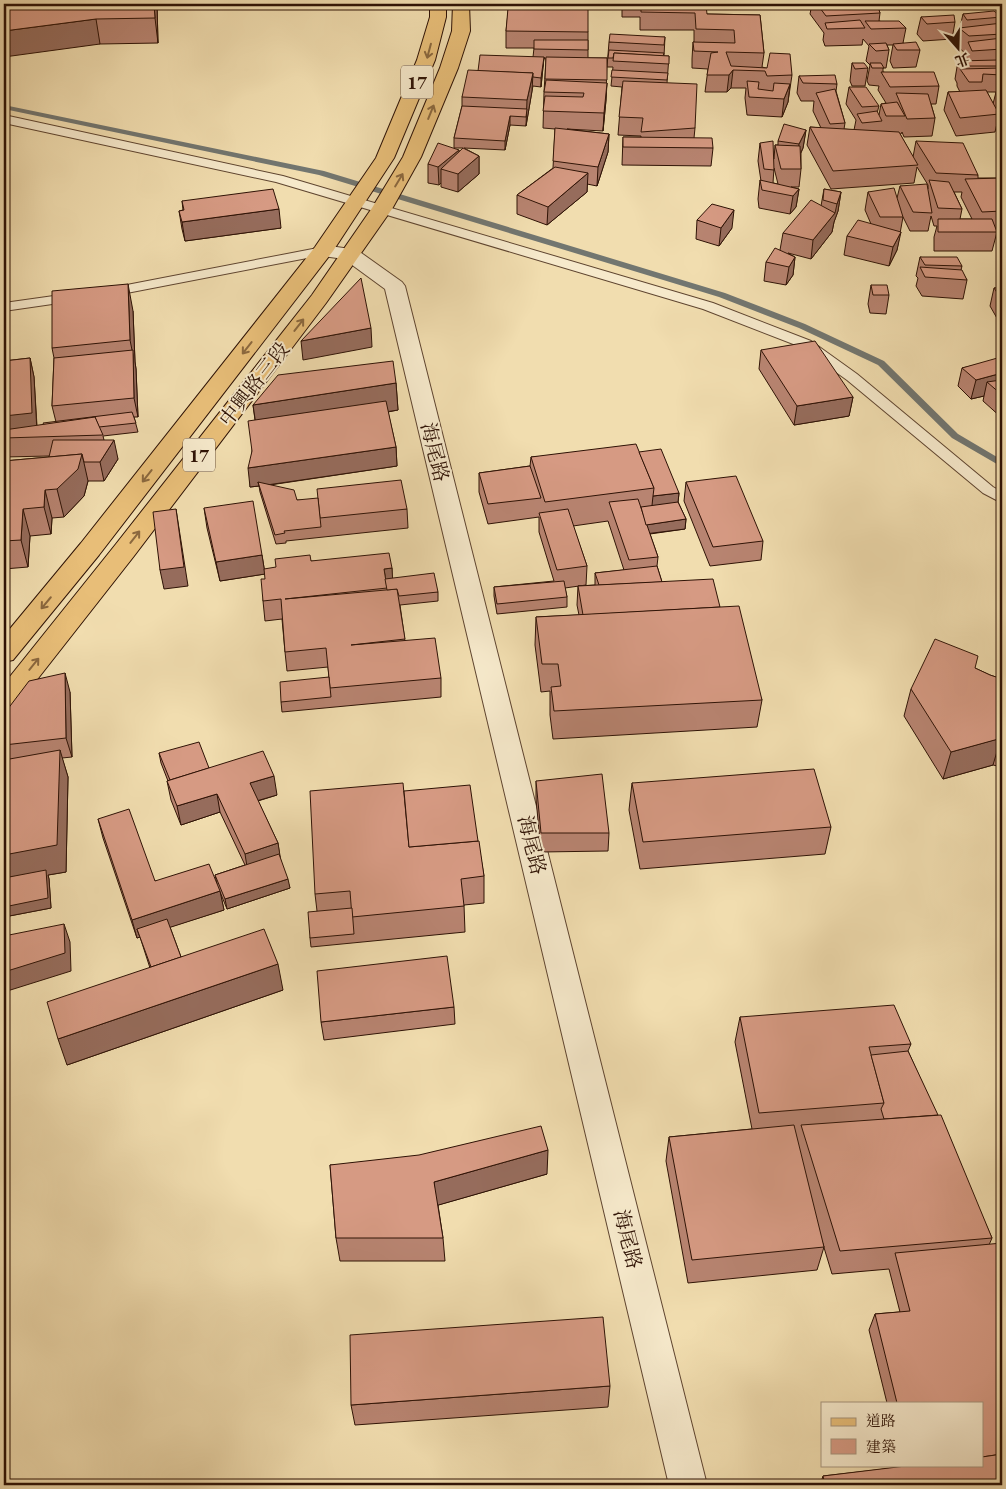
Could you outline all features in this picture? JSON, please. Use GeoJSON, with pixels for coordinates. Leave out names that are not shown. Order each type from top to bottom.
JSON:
{"type":"FeatureCollection","features":[{"type":"Feature","properties":{"kind":"main road","name":"17"},"geometry":{"type":"LineString","coordinates":[[358,200],[385,158],[426,60],[438,17],[438,4]]}},
{"type":"Feature","properties":{"kind":"main road","name":"17"},"geometry":{"type":"LineString","coordinates":[[384,206],[412,157],[449,68],[461,31],[462,4]]}},
{"type":"Feature","properties":{"kind":"main road","name":"中興路三段"},"geometry":{"type":"LineString","coordinates":[[4,702],[319,299],[358,200]]}},
{"type":"Feature","properties":{"kind":"main road","name":"中興路三段"},"geometry":{"type":"LineString","coordinates":[[4,653],[336,252],[384,206]]}},
{"type":"Feature","properties":{"kind":"street","name":"海尾路"},"geometry":{"type":"LineString","coordinates":[[336,252],[395,286],[688,1485]]}},
{"type":"Feature","properties":{"kind":"lane"},"geometry":{"type":"LineString","coordinates":[[4,119],[279,179],[384,206],[708,306],[806,344],[852,376],[988,490],[1002,498]]}},
{"type":"Feature","properties":{"kind":"lane"},"geometry":{"type":"LineString","coordinates":[[4,307],[91,295],[336,252]]}},
{"type":"Feature","properties":{"kind":"building"},"geometry":{"type":"Polygon","coordinates":[[[4,4],[154,4],[155,18],[96,19],[4,31],[4,4]]]}},
{"type":"Feature","properties":{"kind":"building"},"geometry":{"type":"Polygon","coordinates":[[[622,4],[641,4],[640,8],[623,8],[622,4]]]}},
{"type":"Feature","properties":{"kind":"building"},"geometry":{"type":"Polygon","coordinates":[[[641,4],[687,4],[687,5],[641,4]]]}},
{"type":"Feature","properties":{"kind":"building"},"geometry":{"type":"Polygon","coordinates":[[[641,4],[706,5],[707,14],[760,15],[764,53],[726,52],[731,66],[767,68],[770,53],[790,54],[792,75],[767,76],[765,71],[733,70],[729,75],[707,75],[711,53],[718,52],[694,51],[693,42],[735,43],[734,30],[696,29],[695,13],[641,12],[641,4]]]}},
{"type":"Feature","properties":{"kind":"building"},"geometry":{"type":"Polygon","coordinates":[[[817,4],[877,4],[880,13],[826,16],[817,4]]]}},
{"type":"Feature","properties":{"kind":"building"},"geometry":{"type":"Polygon","coordinates":[[[508,8],[588,9],[588,32],[506,31],[508,8]]]}},
{"type":"Feature","properties":{"kind":"building"},"geometry":{"type":"Polygon","coordinates":[[[994,11],[1002,17],[967,20],[963,14],[994,11]]]}},
{"type":"Feature","properties":{"kind":"building"},"geometry":{"type":"Polygon","coordinates":[[[954,15],[955,22],[927,24],[921,17],[954,15]]]}},
{"type":"Feature","properties":{"kind":"building"},"geometry":{"type":"Polygon","coordinates":[[[860,20],[865,28],[827,29],[825,23],[860,20]]]}},
{"type":"Feature","properties":{"kind":"building"},"geometry":{"type":"Polygon","coordinates":[[[865,21],[899,21],[906,28],[871,29],[865,21]]]}},
{"type":"Feature","properties":{"kind":"building"},"geometry":{"type":"Polygon","coordinates":[[[1002,23],[1002,34],[969,36],[959,28],[1002,23]]]}},
{"type":"Feature","properties":{"kind":"building"},"geometry":{"type":"Polygon","coordinates":[[[610,34],[665,37],[664,45],[609,42],[610,34]]]}},
{"type":"Feature","properties":{"kind":"building"},"geometry":{"type":"Polygon","coordinates":[[[1002,38],[1002,49],[972,51],[968,42],[1002,38]]]}},
{"type":"Feature","properties":{"kind":"building"},"geometry":{"type":"Polygon","coordinates":[[[534,40],[588,40],[588,50],[534,49],[534,40]]]}},
{"type":"Feature","properties":{"kind":"building"},"geometry":{"type":"Polygon","coordinates":[[[916,42],[920,50],[897,50],[893,44],[916,42]]]}},
{"type":"Feature","properties":{"kind":"building"},"geometry":{"type":"Polygon","coordinates":[[[886,43],[889,50],[876,51],[869,44],[886,43]]]}},
{"type":"Feature","properties":{"kind":"building"},"geometry":{"type":"Polygon","coordinates":[[[609,50],[664,53],[663,56],[614,53],[613,58],[608,58],[609,50]]]}},
{"type":"Feature","properties":{"kind":"building"},"geometry":{"type":"Polygon","coordinates":[[[614,53],[669,56],[669,64],[613,61],[614,53]]]}},
{"type":"Feature","properties":{"kind":"building"},"geometry":{"type":"Polygon","coordinates":[[[480,55],[544,57],[541,78],[533,77],[533,73],[478,71],[480,55]]]}},
{"type":"Feature","properties":{"kind":"building"},"geometry":{"type":"Polygon","coordinates":[[[546,57],[607,58],[607,80],[545,79],[546,57]]]}},
{"type":"Feature","properties":{"kind":"building"},"geometry":{"type":"Polygon","coordinates":[[[997,60],[1000,66],[962,66],[958,61],[997,60]]]}},
{"type":"Feature","properties":{"kind":"building"},"geometry":{"type":"Polygon","coordinates":[[[852,63],[864,63],[868,68],[855,69],[852,63]]]}},
{"type":"Feature","properties":{"kind":"building"},"geometry":{"type":"Polygon","coordinates":[[[870,63],[881,63],[884,68],[872,68],[870,63]]]}},
{"type":"Feature","properties":{"kind":"building"},"geometry":{"type":"Polygon","coordinates":[[[1002,68],[1002,75],[983,74],[982,82],[969,82],[960,69],[1002,68]]]}},
{"type":"Feature","properties":{"kind":"building"},"geometry":{"type":"Polygon","coordinates":[[[468,70],[533,73],[527,100],[462,97],[468,70]]]}},
{"type":"Feature","properties":{"kind":"building"},"geometry":{"type":"Polygon","coordinates":[[[612,70],[668,73],[667,80],[611,77],[612,70]]]}},
{"type":"Feature","properties":{"kind":"building"},"geometry":{"type":"Polygon","coordinates":[[[881,72],[934,72],[939,86],[890,87],[881,72]]]}},
{"type":"Feature","properties":{"kind":"building"},"geometry":{"type":"Polygon","coordinates":[[[835,75],[837,84],[803,83],[799,76],[835,75]]]}},
{"type":"Feature","properties":{"kind":"building"},"geometry":{"type":"Polygon","coordinates":[[[546,80],[607,83],[604,113],[543,111],[545,96],[583,97],[584,93],[544,92],[546,80]]]}},
{"type":"Feature","properties":{"kind":"building"},"geometry":{"type":"Polygon","coordinates":[[[623,81],[697,84],[695,128],[641,132],[643,118],[619,117],[623,81]]]}},
{"type":"Feature","properties":{"kind":"building"},"geometry":{"type":"Polygon","coordinates":[[[747,81],[759,82],[758,89],[773,91],[774,83],[790,84],[784,99],[749,97],[747,81]]]}},
{"type":"Feature","properties":{"kind":"building"},"geometry":{"type":"Polygon","coordinates":[[[849,87],[866,87],[879,106],[862,107],[849,87]]]}},
{"type":"Feature","properties":{"kind":"building"},"geometry":{"type":"Polygon","coordinates":[[[835,89],[845,123],[830,124],[816,93],[835,89]]]}},
{"type":"Feature","properties":{"kind":"building"},"geometry":{"type":"Polygon","coordinates":[[[986,90],[999,114],[960,118],[948,92],[986,90]]]}},
{"type":"Feature","properties":{"kind":"building"},"geometry":{"type":"Polygon","coordinates":[[[996,92],[1002,92],[1002,103],[996,92]]]}},
{"type":"Feature","properties":{"kind":"building"},"geometry":{"type":"Polygon","coordinates":[[[896,93],[928,94],[935,118],[907,119],[896,93]]]}},
{"type":"Feature","properties":{"kind":"building"},"geometry":{"type":"Polygon","coordinates":[[[897,102],[905,116],[886,116],[881,104],[897,102]]]}},
{"type":"Feature","properties":{"kind":"building"},"geometry":{"type":"Polygon","coordinates":[[[462,106],[527,109],[526,117],[510,116],[505,141],[454,138],[462,106]]]}},
{"type":"Feature","properties":{"kind":"building"},"geometry":{"type":"Polygon","coordinates":[[[877,111],[882,121],[862,123],[857,114],[877,111]]]}},
{"type":"Feature","properties":{"kind":"building"},"geometry":{"type":"Polygon","coordinates":[[[784,124],[806,130],[799,144],[778,141],[784,124]]]}},
{"type":"Feature","properties":{"kind":"building"},"geometry":{"type":"Polygon","coordinates":[[[810,127],[899,132],[918,165],[833,171],[810,127]]]}},
{"type":"Feature","properties":{"kind":"building"},"geometry":{"type":"Polygon","coordinates":[[[555,128],[609,134],[598,167],[553,161],[555,128]]]}},
{"type":"Feature","properties":{"kind":"building"},"geometry":{"type":"Polygon","coordinates":[[[623,137],[712,138],[713,148],[623,147],[623,137]]]}},
{"type":"Feature","properties":{"kind":"building"},"geometry":{"type":"Polygon","coordinates":[[[773,141],[774,170],[764,169],[760,143],[773,141]]]}},
{"type":"Feature","properties":{"kind":"building"},"geometry":{"type":"Polygon","coordinates":[[[916,141],[963,143],[978,175],[936,173],[916,141]]]}},
{"type":"Feature","properties":{"kind":"building"},"geometry":{"type":"Polygon","coordinates":[[[438,143],[459,150],[438,167],[428,164],[438,143]]]}},
{"type":"Feature","properties":{"kind":"building"},"geometry":{"type":"Polygon","coordinates":[[[775,145],[800,146],[801,169],[781,169],[775,145]]]}},
{"type":"Feature","properties":{"kind":"building"},"geometry":{"type":"Polygon","coordinates":[[[463,148],[479,156],[458,174],[441,169],[463,148]]]}},
{"type":"Feature","properties":{"kind":"building"},"geometry":{"type":"Polygon","coordinates":[[[555,167],[588,173],[548,207],[517,195],[555,167]]]}},
{"type":"Feature","properties":{"kind":"building"},"geometry":{"type":"Polygon","coordinates":[[[1002,178],[1002,211],[982,212],[965,179],[1002,178]]]}},
{"type":"Feature","properties":{"kind":"building"},"geometry":{"type":"Polygon","coordinates":[[[760,180],[799,189],[793,196],[762,190],[760,180]]]}},
{"type":"Feature","properties":{"kind":"building"},"geometry":{"type":"Polygon","coordinates":[[[929,180],[949,182],[962,209],[938,208],[929,180]]]}},
{"type":"Feature","properties":{"kind":"building"},"geometry":{"type":"Polygon","coordinates":[[[927,184],[932,213],[913,212],[900,186],[927,184]]]}},
{"type":"Feature","properties":{"kind":"building"},"geometry":{"type":"Polygon","coordinates":[[[894,188],[903,217],[880,217],[868,192],[894,188]]]}},
{"type":"Feature","properties":{"kind":"building"},"geometry":{"type":"Polygon","coordinates":[[[273,189],[279,209],[182,222],[179,211],[184,210],[182,201],[273,189]]]}},
{"type":"Feature","properties":{"kind":"building"},"geometry":{"type":"Polygon","coordinates":[[[824,189],[841,192],[837,204],[823,200],[824,189]]]}},
{"type":"Feature","properties":{"kind":"building"},"geometry":{"type":"Polygon","coordinates":[[[811,200],[835,213],[813,240],[783,233],[811,200]]]}},
{"type":"Feature","properties":{"kind":"building"},"geometry":{"type":"Polygon","coordinates":[[[712,204],[734,210],[721,228],[697,220],[712,204]]]}},
{"type":"Feature","properties":{"kind":"building"},"geometry":{"type":"Polygon","coordinates":[[[938,219],[992,219],[997,232],[938,232],[938,219]]]}},
{"type":"Feature","properties":{"kind":"building"},"geometry":{"type":"Polygon","coordinates":[[[858,220],[901,232],[893,247],[847,236],[858,220]]]}},
{"type":"Feature","properties":{"kind":"building"},"geometry":{"type":"Polygon","coordinates":[[[775,248],[795,257],[789,267],[766,262],[775,248]]]}},
{"type":"Feature","properties":{"kind":"building"},"geometry":{"type":"Polygon","coordinates":[[[920,257],[957,257],[962,266],[925,265],[920,257]]]}},
{"type":"Feature","properties":{"kind":"building"},"geometry":{"type":"Polygon","coordinates":[[[920,267],[962,270],[967,280],[925,277],[920,267]]]}},
{"type":"Feature","properties":{"kind":"building"},"geometry":{"type":"Polygon","coordinates":[[[361,278],[371,328],[301,341],[361,278]]]}},
{"type":"Feature","properties":{"kind":"building"},"geometry":{"type":"Polygon","coordinates":[[[128,284],[130,340],[52,348],[52,291],[128,284]]]}},
{"type":"Feature","properties":{"kind":"building"},"geometry":{"type":"Polygon","coordinates":[[[871,285],[887,285],[889,295],[873,295],[871,285]]]}},
{"type":"Feature","properties":{"kind":"building"},"geometry":{"type":"Polygon","coordinates":[[[994,288],[1002,288],[1002,300],[994,288]]]}},
{"type":"Feature","properties":{"kind":"building"},"geometry":{"type":"Polygon","coordinates":[[[815,341],[853,397],[797,406],[761,350],[815,341]]]}},
{"type":"Feature","properties":{"kind":"building"},"geometry":{"type":"Polygon","coordinates":[[[133,350],[134,398],[52,406],[54,358],[133,350]]]}},
{"type":"Feature","properties":{"kind":"building"},"geometry":{"type":"Polygon","coordinates":[[[1001,357],[1002,373],[976,380],[962,368],[1001,357]]]}},
{"type":"Feature","properties":{"kind":"building"},"geometry":{"type":"Polygon","coordinates":[[[30,358],[32,413],[4,416],[4,361],[30,358]]]}},
{"type":"Feature","properties":{"kind":"building"},"geometry":{"type":"Polygon","coordinates":[[[393,361],[396,383],[253,405],[278,375],[393,361]]]}},
{"type":"Feature","properties":{"kind":"building"},"geometry":{"type":"Polygon","coordinates":[[[1002,381],[1002,395],[987,382],[1002,381]]]}},
{"type":"Feature","properties":{"kind":"building"},"geometry":{"type":"Polygon","coordinates":[[[386,401],[396,447],[248,468],[252,451],[248,421],[386,401]]]}},
{"type":"Feature","properties":{"kind":"building"},"geometry":{"type":"Polygon","coordinates":[[[132,412],[136,423],[99,427],[95,417],[44,425],[43,423],[132,412]]]}},
{"type":"Feature","properties":{"kind":"building"},"geometry":{"type":"Polygon","coordinates":[[[95,417],[103,435],[4,438],[4,430],[95,417]]]}},
{"type":"Feature","properties":{"kind":"building"},"geometry":{"type":"Polygon","coordinates":[[[53,440],[114,440],[100,462],[84,462],[82,454],[49,457],[53,440]]]}},
{"type":"Feature","properties":{"kind":"building"},"geometry":{"type":"Polygon","coordinates":[[[636,444],[654,488],[545,502],[531,457],[636,444]]]}},
{"type":"Feature","properties":{"kind":"building"},"geometry":{"type":"Polygon","coordinates":[[[661,449],[679,493],[653,496],[654,488],[639,452],[661,449]]]}},
{"type":"Feature","properties":{"kind":"building"},"geometry":{"type":"Polygon","coordinates":[[[82,454],[78,469],[57,489],[45,490],[44,507],[23,509],[21,540],[4,541],[4,461],[82,454]]]}},
{"type":"Feature","properties":{"kind":"building"},"geometry":{"type":"Polygon","coordinates":[[[530,466],[541,498],[488,504],[479,473],[530,466]]]}},
{"type":"Feature","properties":{"kind":"building"},"geometry":{"type":"Polygon","coordinates":[[[736,476],[763,541],[713,547],[686,482],[736,476]]]}},
{"type":"Feature","properties":{"kind":"building"},"geometry":{"type":"Polygon","coordinates":[[[401,480],[407,509],[320,518],[317,489],[401,480]]]}},
{"type":"Feature","properties":{"kind":"building"},"geometry":{"type":"Polygon","coordinates":[[[258,482],[294,490],[297,500],[318,498],[321,527],[284,531],[285,533],[275,535],[258,482]]]}},
{"type":"Feature","properties":{"kind":"building"},"geometry":{"type":"Polygon","coordinates":[[[638,499],[658,557],[629,560],[609,502],[638,499]]]}},
{"type":"Feature","properties":{"kind":"building"},"geometry":{"type":"Polygon","coordinates":[[[253,501],[262,555],[216,562],[204,508],[253,501]]]}},
{"type":"Feature","properties":{"kind":"building"},"geometry":{"type":"Polygon","coordinates":[[[678,502],[686,519],[646,525],[641,507],[678,502]]]}},
{"type":"Feature","properties":{"kind":"building"},"geometry":{"type":"Polygon","coordinates":[[[176,509],[184,567],[160,570],[153,512],[176,509]]]}},
{"type":"Feature","properties":{"kind":"building"},"geometry":{"type":"Polygon","coordinates":[[[568,509],[587,566],[557,570],[539,513],[568,509]]]}},
{"type":"Feature","properties":{"kind":"building"},"geometry":{"type":"Polygon","coordinates":[[[389,553],[392,568],[384,569],[387,588],[285,599],[397,589],[405,639],[351,645],[435,638],[441,678],[330,688],[326,648],[285,652],[281,599],[263,601],[261,579],[265,579],[264,569],[276,567],[275,559],[310,555],[311,561],[389,553]]]}},
{"type":"Feature","properties":{"kind":"building"},"geometry":{"type":"Polygon","coordinates":[[[657,566],[662,582],[599,585],[595,573],[657,566]]]}},
{"type":"Feature","properties":{"kind":"building"},"geometry":{"type":"Polygon","coordinates":[[[434,573],[438,592],[399,596],[397,589],[387,590],[385,579],[434,573]]]}},
{"type":"Feature","properties":{"kind":"building"},"geometry":{"type":"Polygon","coordinates":[[[713,579],[720,607],[583,615],[578,586],[713,579]]]}},
{"type":"Feature","properties":{"kind":"building"},"geometry":{"type":"Polygon","coordinates":[[[564,581],[567,597],[497,604],[494,587],[564,581]]]}},
{"type":"Feature","properties":{"kind":"building"},"geometry":{"type":"Polygon","coordinates":[[[739,606],[762,700],[554,711],[551,687],[561,686],[558,664],[542,664],[536,617],[739,606]]]}},
{"type":"Feature","properties":{"kind":"building"},"geometry":{"type":"Polygon","coordinates":[[[935,639],[978,656],[975,668],[1002,679],[1002,738],[951,752],[911,689],[935,639]]]}},
{"type":"Feature","properties":{"kind":"building"},"geometry":{"type":"Polygon","coordinates":[[[65,673],[66,738],[4,745],[4,714],[29,681],[65,673]]]}},
{"type":"Feature","properties":{"kind":"building"},"geometry":{"type":"Polygon","coordinates":[[[329,677],[331,697],[281,702],[280,682],[329,677]]]}},
{"type":"Feature","properties":{"kind":"building"},"geometry":{"type":"Polygon","coordinates":[[[199,742],[209,768],[170,780],[159,753],[199,742]]]}},
{"type":"Feature","properties":{"kind":"building"},"geometry":{"type":"Polygon","coordinates":[[[60,750],[57,845],[4,855],[4,760],[60,750]]]}},
{"type":"Feature","properties":{"kind":"building"},"geometry":{"type":"Polygon","coordinates":[[[263,751],[274,776],[250,783],[278,843],[245,854],[217,794],[177,806],[167,781],[263,751]]]}},
{"type":"Feature","properties":{"kind":"building"},"geometry":{"type":"Polygon","coordinates":[[[814,769],[831,827],[643,842],[632,783],[814,769]]]}},
{"type":"Feature","properties":{"kind":"building"},"geometry":{"type":"Polygon","coordinates":[[[602,774],[609,833],[541,833],[536,781],[602,774]]]}},
{"type":"Feature","properties":{"kind":"building"},"geometry":{"type":"Polygon","coordinates":[[[403,783],[409,847],[479,841],[484,876],[461,879],[464,906],[352,917],[350,891],[315,894],[310,791],[403,783]]]}},
{"type":"Feature","properties":{"kind":"building"},"geometry":{"type":"Polygon","coordinates":[[[470,785],[478,841],[409,847],[404,791],[470,785]]]}},
{"type":"Feature","properties":{"kind":"building"},"geometry":{"type":"Polygon","coordinates":[[[129,809],[155,881],[209,864],[220,891],[132,920],[98,819],[129,809]]]}},
{"type":"Feature","properties":{"kind":"building"},"geometry":{"type":"Polygon","coordinates":[[[279,854],[288,879],[225,899],[215,875],[279,854]]]}},
{"type":"Feature","properties":{"kind":"building"},"geometry":{"type":"Polygon","coordinates":[[[46,870],[48,898],[4,907],[4,878],[46,870]]]}},
{"type":"Feature","properties":{"kind":"building"},"geometry":{"type":"Polygon","coordinates":[[[352,908],[354,934],[310,938],[308,912],[352,908]]]}},
{"type":"Feature","properties":{"kind":"building"},"geometry":{"type":"Polygon","coordinates":[[[167,919],[181,957],[151,967],[137,929],[167,919]]]}},
{"type":"Feature","properties":{"kind":"building"},"geometry":{"type":"Polygon","coordinates":[[[64,924],[65,953],[4,972],[4,936],[64,924]]]}},
{"type":"Feature","properties":{"kind":"building"},"geometry":{"type":"Polygon","coordinates":[[[264,929],[278,964],[58,1039],[47,1002],[264,929]]]}},
{"type":"Feature","properties":{"kind":"building"},"geometry":{"type":"Polygon","coordinates":[[[447,956],[454,1007],[321,1022],[317,971],[447,956]]]}},
{"type":"Feature","properties":{"kind":"building"},"geometry":{"type":"Polygon","coordinates":[[[894,1005],[911,1044],[869,1047],[884,1103],[759,1113],[740,1017],[894,1005]]]}},
{"type":"Feature","properties":{"kind":"building"},"geometry":{"type":"Polygon","coordinates":[[[908,1051],[938,1115],[884,1119],[881,1109],[884,1103],[871,1055],[908,1051]]]}},
{"type":"Feature","properties":{"kind":"building"},"geometry":{"type":"Polygon","coordinates":[[[941,1115],[992,1238],[840,1251],[801,1125],[941,1115]]]}},
{"type":"Feature","properties":{"kind":"building"},"geometry":{"type":"Polygon","coordinates":[[[794,1125],[824,1247],[692,1260],[669,1137],[794,1125]]]}},
{"type":"Feature","properties":{"kind":"building"},"geometry":{"type":"Polygon","coordinates":[[[541,1126],[548,1150],[434,1182],[443,1238],[336,1238],[330,1165],[419,1155],[541,1126]]]}},
{"type":"Feature","properties":{"kind":"building"},"geometry":{"type":"Polygon","coordinates":[[[1002,1243],[1002,1454],[984,1457],[984,1402],[897,1402],[875,1314],[910,1311],[895,1253],[1002,1243]]]}},
{"type":"Feature","properties":{"kind":"building"},"geometry":{"type":"Polygon","coordinates":[[[603,1317],[610,1386],[351,1405],[350,1335],[603,1317]]]}},
{"type":"Feature","properties":{"kind":"building"},"geometry":{"type":"Polygon","coordinates":[[[1002,1454],[1002,1485],[825,1485],[823,1476],[906,1466],[984,1466],[984,1457],[1002,1454]]]}},
{"type":"Feature","properties":{"kind":"waterway"},"geometry":{"type":"LineString","coordinates":[[4,107],[321,173],[722,295],[802,326],[881,363],[955,436],[1002,464]]}}]}
